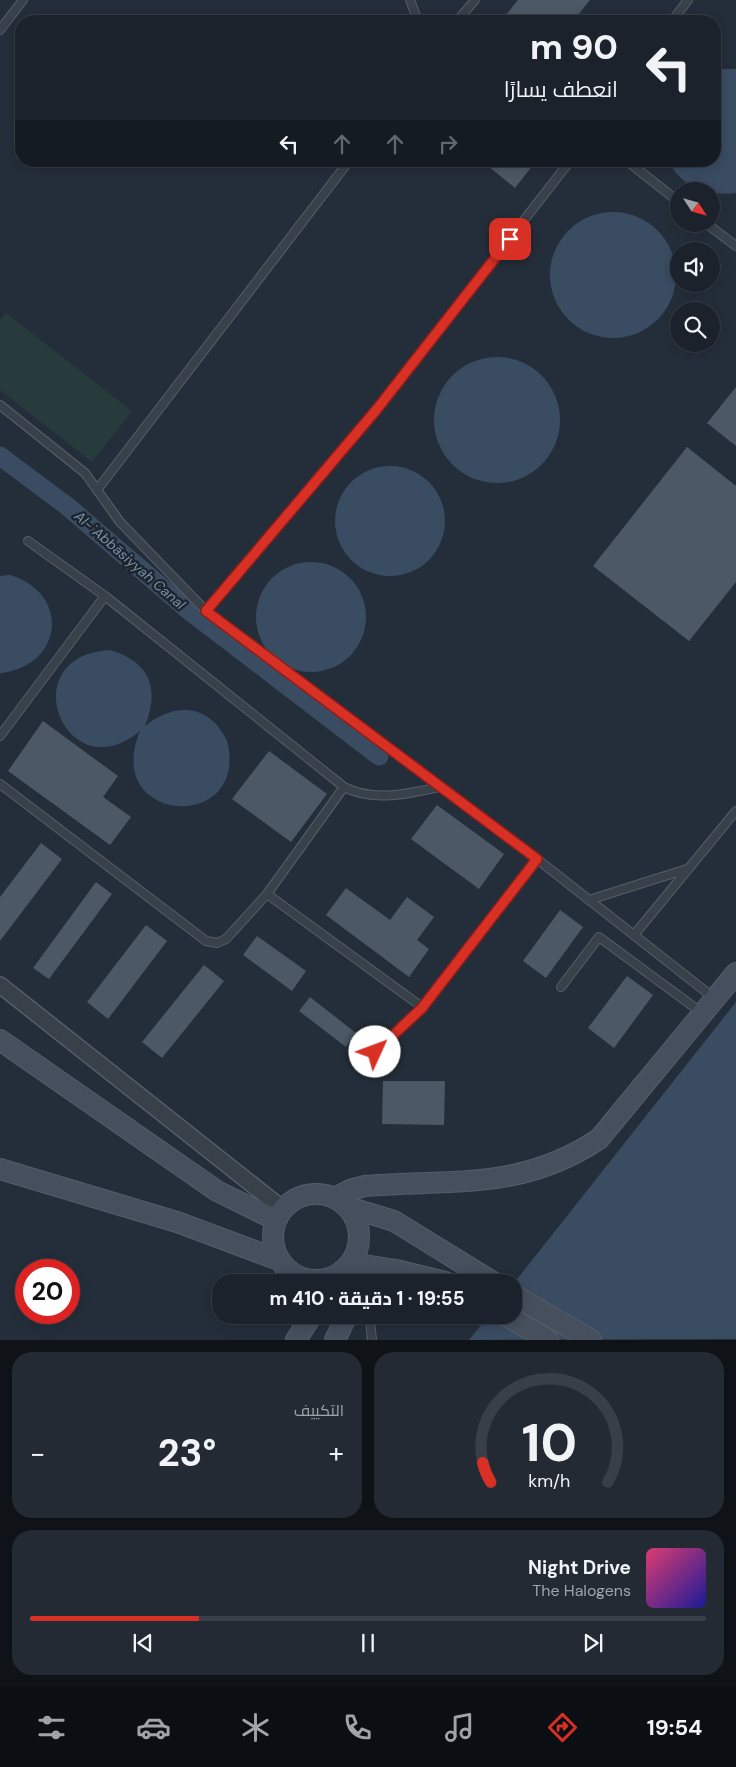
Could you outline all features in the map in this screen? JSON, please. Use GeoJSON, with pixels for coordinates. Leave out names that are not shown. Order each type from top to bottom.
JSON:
{"type":"FeatureCollection","features":[{"type":"Feature","properties":{"kind":"main road"},"geometry":{"type":"LineString","coordinates":[[341,1202],[350,1190],[365,1186],[481,1182],[508,1178],[554,1164],[576,1154],[598,1139],[736,973]]}},
{"type":"Feature","properties":{"kind":"main road"},"geometry":{"type":"LineString","coordinates":[[0,1040],[217,1191],[280,1215]]}},
{"type":"Feature","properties":{"kind":"main road"},"geometry":{"type":"LineString","coordinates":[[0,1169],[177,1222],[279,1260]]}},
{"type":"Feature","properties":{"kind":"main road"},"geometry":{"type":"LineString","coordinates":[[296,1274],[285,1268],[279,1260],[273,1240],[280,1215],[296,1199],[311,1194],[341,1202],[394,1222],[479,1274]]}},
{"type":"Feature","properties":{"kind":"main road"},"geometry":{"type":"LineString","coordinates":[[341,1202],[354,1215],[360,1234],[356,1254],[342,1274]]}},
{"type":"Feature","properties":{"kind":"main road"},"geometry":{"type":"LineString","coordinates":[[362,1274],[405,1272],[413,1274]]}},
{"type":"Feature","properties":{"kind":"main road"},"geometry":{"type":"LineString","coordinates":[[522,1299],[591,1340]]}},
{"type":"Feature","properties":{"kind":"main road"},"geometry":{"type":"LineString","coordinates":[[296,1340],[306,1324]]}},
{"type":"Feature","properties":{"kind":"main road"},"geometry":{"type":"LineString","coordinates":[[335,1340],[343,1324]]}},
{"type":"Feature","properties":{"kind":"main road"},"geometry":{"type":"LineString","coordinates":[[520,1324],[548,1340]]}},
{"type":"Feature","properties":{"kind":"street"},"geometry":{"type":"LineString","coordinates":[[0,985],[280,1215]]}},
{"type":"Feature","properties":{"kind":"lane"},"geometry":{"type":"LineString","coordinates":[[0,30],[23,0]]}},
{"type":"Feature","properties":{"kind":"lane"},"geometry":{"type":"LineString","coordinates":[[410,0],[416,15]]}},
{"type":"Feature","properties":{"kind":"lane"},"geometry":{"type":"LineString","coordinates":[[462,15],[475,0]]}},
{"type":"Feature","properties":{"kind":"lane"},"geometry":{"type":"LineString","coordinates":[[677,15],[688,0]]}},
{"type":"Feature","properties":{"kind":"lane"},"geometry":{"type":"LineString","coordinates":[[97,490],[344,167]]}},
{"type":"Feature","properties":{"kind":"lane"},"geometry":{"type":"LineString","coordinates":[[206,611],[377,409],[565,167]]}},
{"type":"Feature","properties":{"kind":"lane"},"geometry":{"type":"LineString","coordinates":[[635,167],[670,195]]}},
{"type":"Feature","properties":{"kind":"lane"},"geometry":{"type":"LineString","coordinates":[[718,232],[736,246]]}},
{"type":"Feature","properties":{"kind":"lane"},"geometry":{"type":"LineString","coordinates":[[0,405],[85,473],[120,522],[206,611],[537,859],[634,935],[710,1006]]}},
{"type":"Feature","properties":{"kind":"lane"},"geometry":{"type":"LineString","coordinates":[[28,541],[105,596],[344,787],[358,794],[378,795],[410,793],[439,787]]}},
{"type":"Feature","properties":{"kind":"lane"},"geometry":{"type":"LineString","coordinates":[[0,736],[105,596]]}},
{"type":"Feature","properties":{"kind":"lane"},"geometry":{"type":"LineString","coordinates":[[0,784],[206,941],[217,943],[226,939],[267,894],[344,787]]}},
{"type":"Feature","properties":{"kind":"lane"},"geometry":{"type":"LineString","coordinates":[[634,935],[736,811]]}},
{"type":"Feature","properties":{"kind":"lane"},"geometry":{"type":"LineString","coordinates":[[375,1052],[422,1008],[537,859]]}},
{"type":"Feature","properties":{"kind":"lane"},"geometry":{"type":"LineString","coordinates":[[589,900],[688,869]]}},
{"type":"Feature","properties":{"kind":"lane"},"geometry":{"type":"LineString","coordinates":[[267,894],[422,1008]]}},
{"type":"Feature","properties":{"kind":"lane"},"geometry":{"type":"LineString","coordinates":[[561,987],[599,937],[710,1006]]}},
{"type":"Feature","properties":{"kind":"lane"},"geometry":{"type":"LineString","coordinates":[[370,1324],[372,1340]]}},
{"type":"Feature","properties":{"kind":"green space"},"geometry":{"type":"Polygon","coordinates":[[[6,313],[132,411],[92,462],[0,390],[0,320],[6,313]]]}},
{"type":"Feature","properties":{"kind":"water"},"geometry":{"type":"Polygon","coordinates":[[[721,69],[736,69],[736,193],[720,193],[720,182],[686,182],[672,167],[721,167],[721,69]]]}},
{"type":"Feature","properties":{"kind":"water"},"geometry":{"type":"Polygon","coordinates":[[[601,213],[625,213],[648,223],[665,240],[670,249],[670,292],[673,292],[665,310],[648,327],[625,337],[601,337],[578,327],[561,310],[551,287],[551,263],[561,240],[578,223],[601,213]]]}},
{"type":"Feature","properties":{"kind":"water"},"geometry":{"type":"Polygon","coordinates":[[[497,357],[521,362],[541,376],[555,396],[560,420],[555,444],[541,464],[521,478],[497,483],[473,478],[453,464],[439,444],[434,420],[439,396],[453,376],[473,362],[497,357]]]}},
{"type":"Feature","properties":{"kind":"water"},"geometry":{"type":"Polygon","coordinates":[[[390,466],[411,470],[429,482],[441,500],[445,521],[441,542],[429,560],[411,572],[390,576],[369,572],[351,560],[339,542],[335,521],[339,500],[351,482],[369,470],[390,466]]]}},
{"type":"Feature","properties":{"kind":"water"},"geometry":{"type":"Polygon","coordinates":[[[311,562],[332,566],[350,578],[362,596],[366,617],[362,638],[350,656],[332,668],[311,672],[290,668],[272,656],[260,638],[256,617],[260,596],[272,578],[290,566],[311,562]]]}},
{"type":"Feature","properties":{"kind":"water"},"geometry":{"type":"Polygon","coordinates":[[[10,575],[29,584],[43,597],[50,612],[52,627],[48,643],[38,656],[23,667],[0,673],[0,576],[10,575]]]}},
{"type":"Feature","properties":{"kind":"water"},"geometry":{"type":"Polygon","coordinates":[[[110,650],[124,655],[134,662],[143,669],[148,678],[151,688],[151,700],[145,726],[166,714],[188,710],[208,717],[225,737],[230,759],[229,767],[221,787],[207,800],[188,806],[168,804],[151,796],[138,781],[133,759],[140,731],[113,746],[90,745],[72,734],[60,716],[56,695],[62,674],[80,658],[110,650]]]}},
{"type":"Feature","properties":{"kind":"water"},"geometry":{"type":"Polygon","coordinates":[[[736,1002],[736,1339],[469,1340],[482,1324],[522,1324],[521,1274],[736,1002]]]}},
{"type":"Feature","properties":{"kind":"building"},"geometry":{"type":"Polygon","coordinates":[[[518,0],[590,0],[578,15],[506,15],[518,0]]]}},
{"type":"Feature","properties":{"kind":"building"},"geometry":{"type":"Polygon","coordinates":[[[489,167],[531,167],[515,188],[489,167]]]}},
{"type":"Feature","properties":{"kind":"building"},"geometry":{"type":"Polygon","coordinates":[[[736,387],[736,446],[707,423],[736,387]]]}},
{"type":"Feature","properties":{"kind":"building"},"geometry":{"type":"Polygon","coordinates":[[[687,447],[736,486],[736,582],[689,641],[593,566],[687,447]]]}},
{"type":"Feature","properties":{"kind":"building"},"geometry":{"type":"Polygon","coordinates":[[[43,721],[118,776],[103,797],[131,817],[110,845],[8,771],[43,721]]]}},
{"type":"Feature","properties":{"kind":"building"},"geometry":{"type":"Polygon","coordinates":[[[269,751],[327,794],[291,842],[232,799],[269,751]]]}},
{"type":"Feature","properties":{"kind":"building"},"geometry":{"type":"Polygon","coordinates":[[[437,805],[504,854],[479,889],[411,839],[437,805]]]}},
{"type":"Feature","properties":{"kind":"building"},"geometry":{"type":"Polygon","coordinates":[[[41,843],[62,859],[0,941],[0,897],[41,843]]]}},
{"type":"Feature","properties":{"kind":"building"},"geometry":{"type":"Polygon","coordinates":[[[96,882],[112,894],[49,979],[33,968],[96,882]]]}},
{"type":"Feature","properties":{"kind":"building"},"geometry":{"type":"Polygon","coordinates":[[[346,888],[390,920],[407,897],[434,917],[417,940],[429,949],[409,977],[326,915],[346,888]]]}},
{"type":"Feature","properties":{"kind":"building"},"geometry":{"type":"Polygon","coordinates":[[[560,910],[583,927],[546,978],[523,961],[560,910]]]}},
{"type":"Feature","properties":{"kind":"building"},"geometry":{"type":"Polygon","coordinates":[[[146,925],[167,941],[108,1019],[87,1002],[146,925]]]}},
{"type":"Feature","properties":{"kind":"building"},"geometry":{"type":"Polygon","coordinates":[[[257,936],[306,971],[292,991],[243,955],[257,936]]]}},
{"type":"Feature","properties":{"kind":"building"},"geometry":{"type":"Polygon","coordinates":[[[204,965],[224,981],[162,1058],[142,1042],[204,965]]]}},
{"type":"Feature","properties":{"kind":"building"},"geometry":{"type":"Polygon","coordinates":[[[627,976],[653,995],[614,1048],[588,1028],[627,976]]]}},
{"type":"Feature","properties":{"kind":"building"},"geometry":{"type":"Polygon","coordinates":[[[310,997],[356,1033],[346,1047],[299,1011],[310,997]]]}},
{"type":"Feature","properties":{"kind":"building"},"geometry":{"type":"Polygon","coordinates":[[[383,1081],[445,1081],[444,1125],[382,1124],[383,1081]]]}},
{"type":"Feature","properties":{"kind":"waterway","name":"Al-ʿAbbāsiyyah Canal"},"geometry":{"type":"LineString","coordinates":[[0,456],[67,506],[187,609],[379,756]]}},
{"type":"Feature","properties":{"kind":"route"},"geometry":{"type":"LineString","coordinates":[[375,1052],[422,1008],[537,859],[206,611],[377,409],[510,239]]}}]}
